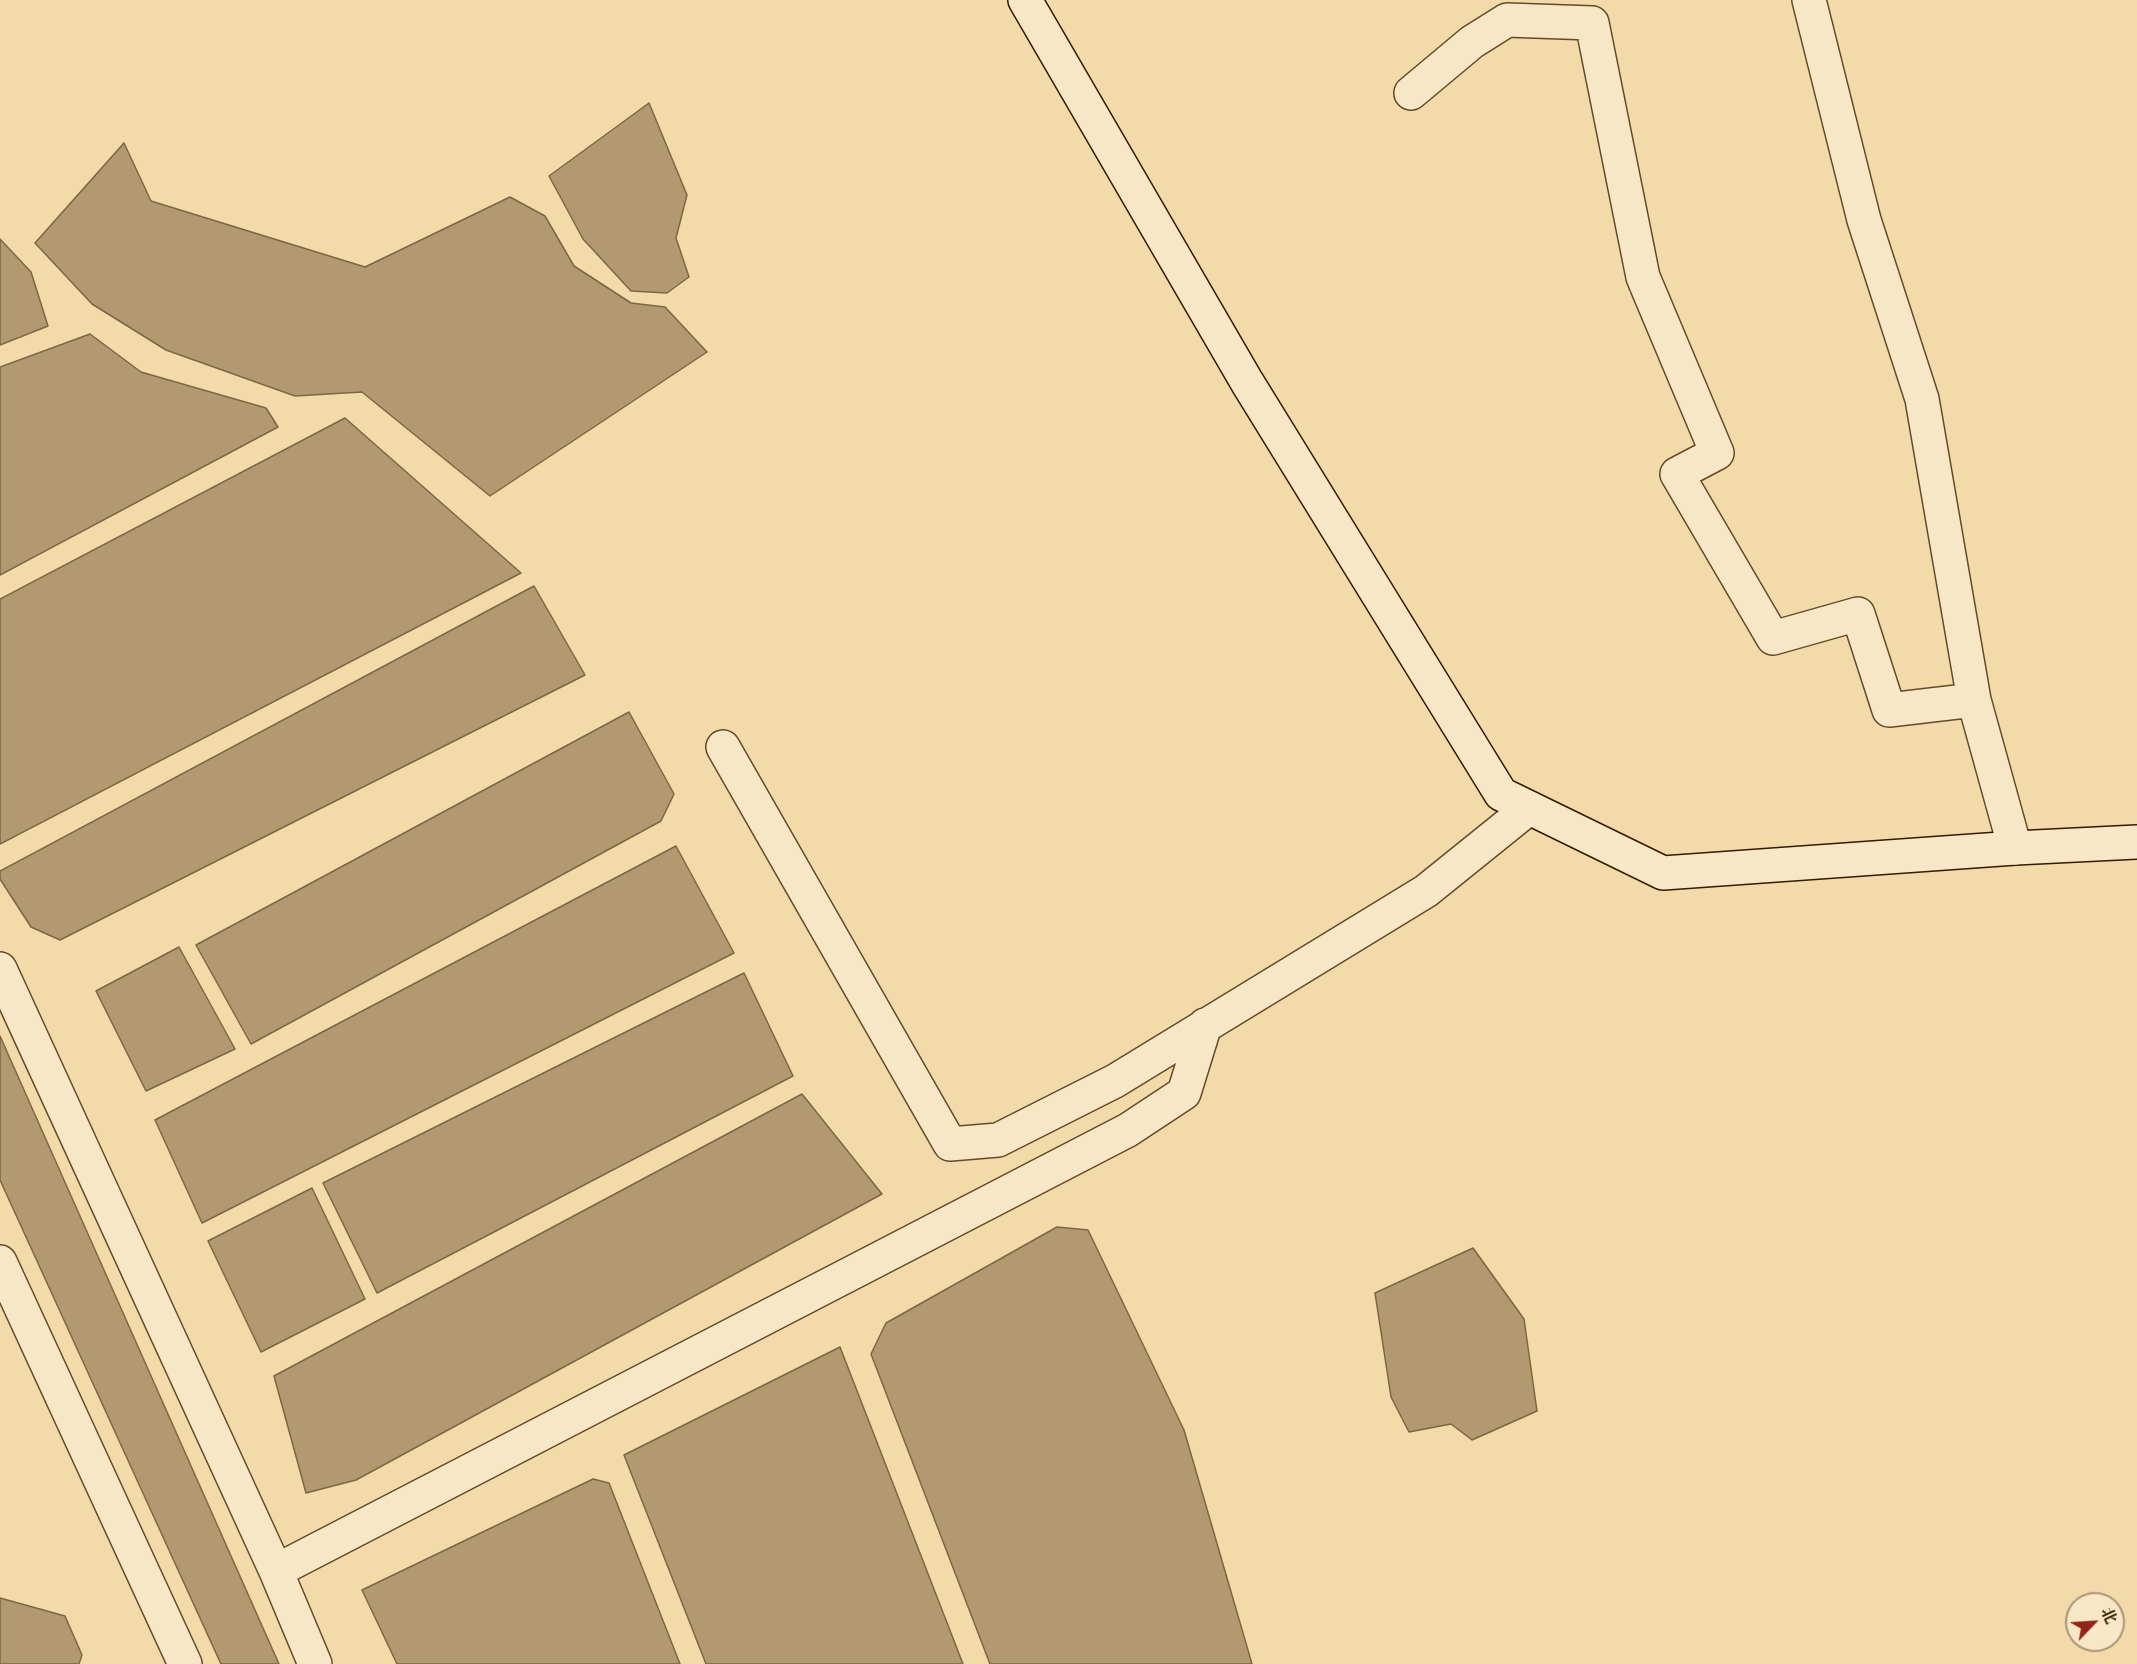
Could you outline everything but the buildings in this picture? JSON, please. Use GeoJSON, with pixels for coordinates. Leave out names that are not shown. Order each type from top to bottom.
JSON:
{"type":"FeatureCollection","features":[{"type":"Feature","properties":{"kind":"street"},"geometry":{"type":"LineString","coordinates":[[1025,0],[1247,382],[1502,794],[1663,873],[2015,848],[2137,842]]}},
{"type":"Feature","properties":{"kind":"street"},"geometry":{"type":"LineString","coordinates":[[1809,0],[1864,220],[1922,399],[1974,700],[2015,848]]}},
{"type":"Feature","properties":{"kind":"street"},"geometry":{"type":"LineString","coordinates":[[1411,93],[1472,42],[1507,20],[1592,23],[1643,277],[1717,453],[1677,474],[1773,638],[1858,614],[1889,710],[1974,700]]}},
{"type":"Feature","properties":{"kind":"street"},"geometry":{"type":"LineString","coordinates":[[723,747],[950,1144],[998,1140],[1115,1081],[1426,891],[1529,808]]}},
{"type":"Feature","properties":{"kind":"street"},"geometry":{"type":"LineString","coordinates":[[0,969],[276,1571],[315,1664]]}},
{"type":"Feature","properties":{"kind":"street"},"geometry":{"type":"LineString","coordinates":[[276,1571],[1128,1131],[1184,1093],[1205,1025]]}},
{"type":"Feature","properties":{"kind":"street"},"geometry":{"type":"LineString","coordinates":[[0,1262],[184,1664]]}},
{"type":"Feature","properties":{"kind":"shaded area"},"geometry":{"type":"Polygon","coordinates":[[[649,103],[687,195],[676,238],[689,277],[667,293],[631,291],[583,239],[549,176],[649,103]]]}},
{"type":"Feature","properties":{"kind":"shaded area"},"geometry":{"type":"Polygon","coordinates":[[[124,143],[151,201],[365,267],[510,197],[545,216],[574,266],[631,303],[665,307],[707,352],[490,496],[362,392],[295,396],[166,350],[92,304],[35,243],[124,143]]]}},
{"type":"Feature","properties":{"kind":"shaded area"},"geometry":{"type":"Polygon","coordinates":[[[0,239],[31,272],[48,326],[0,345],[0,239]]]}},
{"type":"Feature","properties":{"kind":"shaded area"},"geometry":{"type":"Polygon","coordinates":[[[90,334],[141,372],[266,408],[278,427],[0,575],[0,367],[90,334]]]}},
{"type":"Feature","properties":{"kind":"shaded area"},"geometry":{"type":"Polygon","coordinates":[[[345,418],[521,573],[0,844],[0,599],[345,418]]]}},
{"type":"Feature","properties":{"kind":"shaded area"},"geometry":{"type":"Polygon","coordinates":[[[534,586],[585,675],[60,940],[31,927],[0,879],[0,871],[534,586]]]}},
{"type":"Feature","properties":{"kind":"shaded area"},"geometry":{"type":"Polygon","coordinates":[[[629,712],[674,794],[661,821],[251,1044],[196,945],[629,712]]]}},
{"type":"Feature","properties":{"kind":"shaded area"},"geometry":{"type":"Polygon","coordinates":[[[676,846],[734,953],[202,1223],[155,1120],[676,846]]]}},
{"type":"Feature","properties":{"kind":"shaded area"},"geometry":{"type":"Polygon","coordinates":[[[179,947],[235,1049],[146,1091],[96,991],[179,947]]]}},
{"type":"Feature","properties":{"kind":"shaded area"},"geometry":{"type":"Polygon","coordinates":[[[744,973],[793,1076],[377,1293],[323,1183],[744,973]]]}},
{"type":"Feature","properties":{"kind":"shaded area"},"geometry":{"type":"Polygon","coordinates":[[[0,1036],[279,1664],[221,1664],[0,1180],[0,1036]]]}},
{"type":"Feature","properties":{"kind":"shaded area"},"geometry":{"type":"Polygon","coordinates":[[[802,1094],[882,1194],[356,1480],[306,1493],[274,1376],[802,1094]]]}},
{"type":"Feature","properties":{"kind":"shaded area"},"geometry":{"type":"Polygon","coordinates":[[[312,1188],[365,1299],[261,1352],[208,1241],[312,1188]]]}},
{"type":"Feature","properties":{"kind":"shaded area"},"geometry":{"type":"Polygon","coordinates":[[[1057,1227],[1088,1230],[1184,1430],[1252,1664],[990,1664],[871,1354],[886,1323],[1057,1227]]]}},
{"type":"Feature","properties":{"kind":"shaded area"},"geometry":{"type":"Polygon","coordinates":[[[1473,1248],[1524,1319],[1537,1411],[1472,1440],[1451,1424],[1409,1432],[1391,1397],[1375,1293],[1473,1248]]]}},
{"type":"Feature","properties":{"kind":"shaded area"},"geometry":{"type":"Polygon","coordinates":[[[840,1347],[963,1664],[706,1664],[624,1455],[840,1347]]]}},
{"type":"Feature","properties":{"kind":"shaded area"},"geometry":{"type":"Polygon","coordinates":[[[593,1479],[609,1483],[680,1664],[397,1664],[362,1590],[593,1479]]]}},
{"type":"Feature","properties":{"kind":"shaded area"},"geometry":{"type":"Polygon","coordinates":[[[0,1598],[65,1616],[82,1655],[79,1664],[0,1664],[0,1598]]]}}]}
